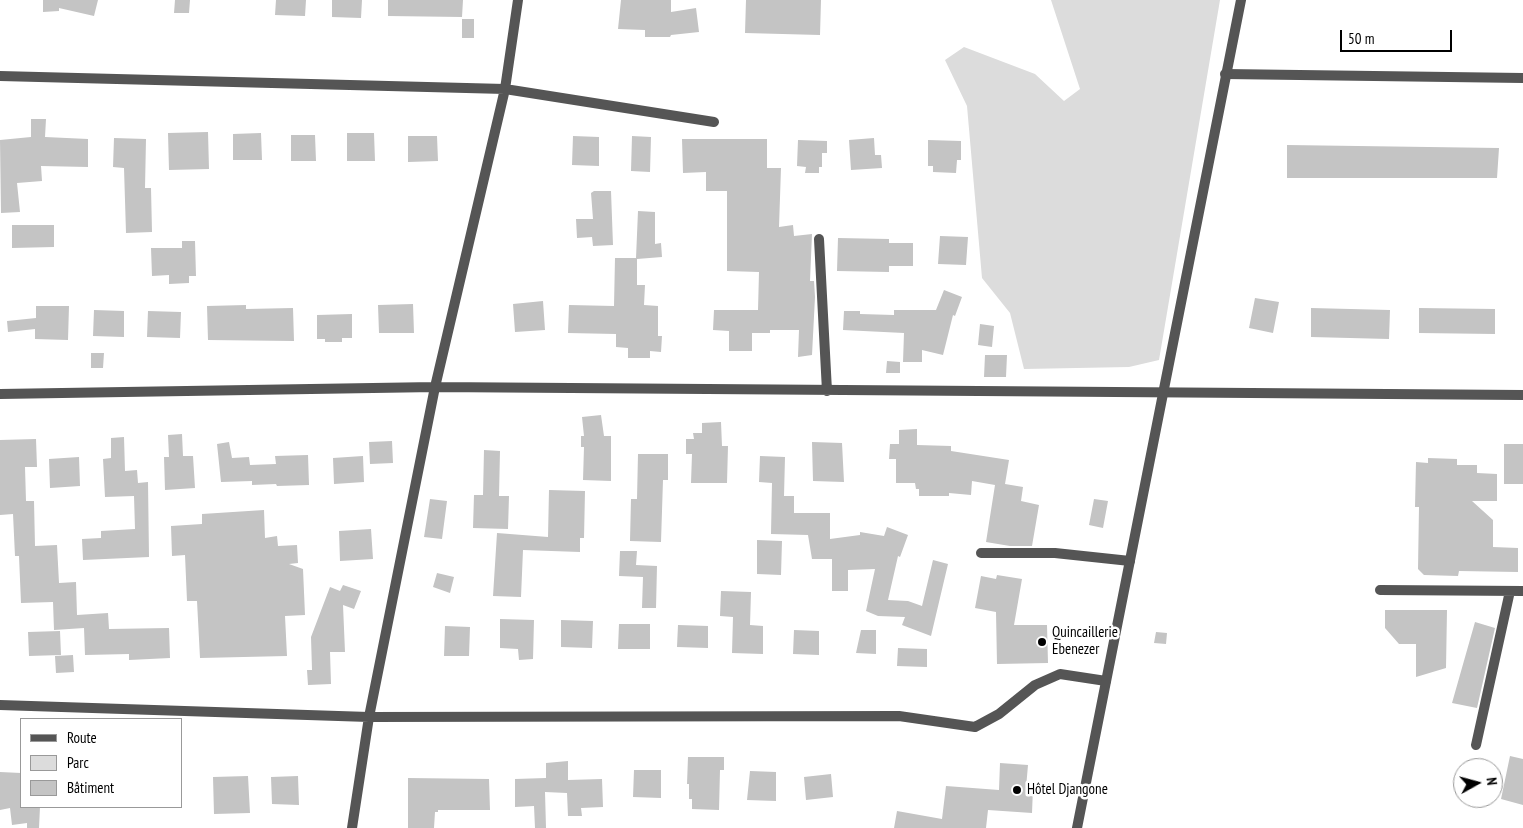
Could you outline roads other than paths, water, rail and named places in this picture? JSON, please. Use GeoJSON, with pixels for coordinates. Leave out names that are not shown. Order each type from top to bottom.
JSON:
{"type":"FeatureCollection","features":[{"type":"Feature","properties":{"kind":"street"},"geometry":{"type":"LineString","coordinates":[[352,828],[369,717],[435,387],[505,89],[518,0]]}},
{"type":"Feature","properties":{"kind":"street"},"geometry":{"type":"LineString","coordinates":[[1077,828],[1241,0]]}},
{"type":"Feature","properties":{"kind":"street"},"geometry":{"type":"LineString","coordinates":[[1225,74],[1523,78]]}},
{"type":"Feature","properties":{"kind":"street"},"geometry":{"type":"LineString","coordinates":[[0,76],[505,89],[714,122]]}},
{"type":"Feature","properties":{"kind":"street"},"geometry":{"type":"LineString","coordinates":[[819,239],[826,390]]}},
{"type":"Feature","properties":{"kind":"street"},"geometry":{"type":"LineString","coordinates":[[0,394],[435,387],[1523,396]]}},
{"type":"Feature","properties":{"kind":"street"},"geometry":{"type":"LineString","coordinates":[[981,553],[1055,554],[1130,561]]}},
{"type":"Feature","properties":{"kind":"street"},"geometry":{"type":"LineString","coordinates":[[1380,590],[1523,591]]}},
{"type":"Feature","properties":{"kind":"street"},"geometry":{"type":"LineString","coordinates":[[1476,745],[1510,591]]}},
{"type":"Feature","properties":{"kind":"street"},"geometry":{"type":"LineString","coordinates":[[0,705],[369,717],[899,716],[976,727],[999,714],[1035,685],[1060,674],[1106,681]]}},
{"type":"Feature","properties":{"kind":"place","name":"Quincaillerie Ebenezer"},"geometry":{"type":"Point","coordinates":[1042,642]}},
{"type":"Feature","properties":{"kind":"place","name":"Hôtel Djangone"},"geometry":{"type":"Point","coordinates":[1017,790]}}]}
